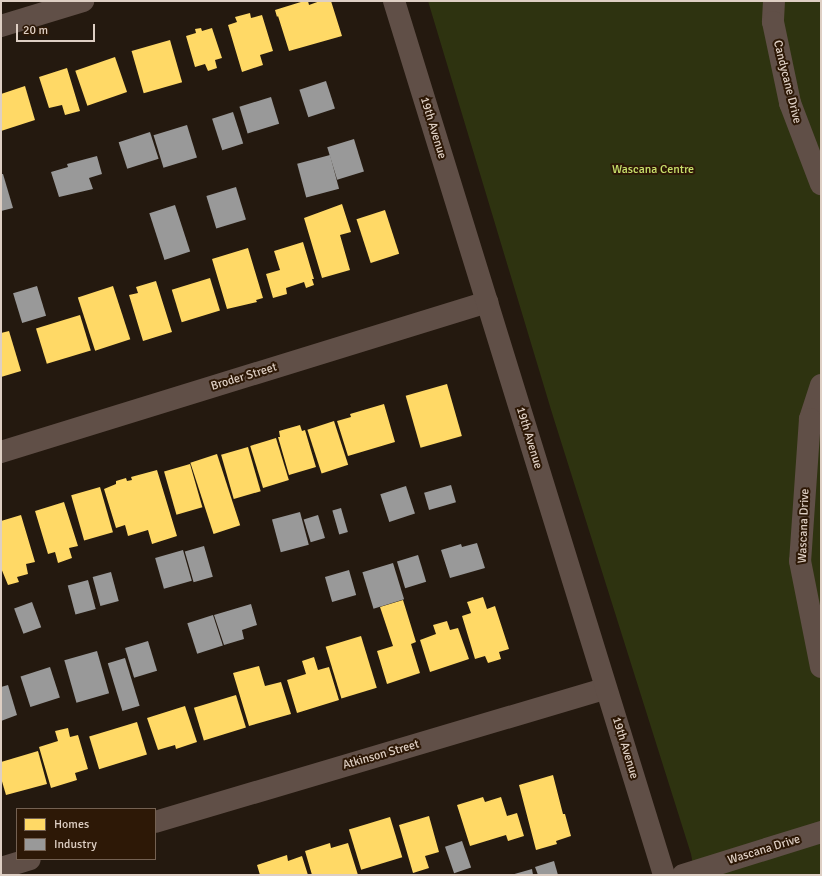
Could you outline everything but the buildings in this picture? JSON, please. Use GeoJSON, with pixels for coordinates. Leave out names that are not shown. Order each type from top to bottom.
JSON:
{"type":"FeatureCollection","features":[{"type":"Feature","properties":{"kind":"street"},"geometry":{"type":"LineString","coordinates":[[1,26],[83,1]]}},
{"type":"Feature","properties":{"kind":"street","name":"19th Avenue"},"geometry":{"type":"LineString","coordinates":[[394,1],[664,875]]}},
{"type":"Feature","properties":{"kind":"street","name":"Candycane Drive"},"geometry":{"type":"LineString","coordinates":[[774,1],[773,22],[790,103],[821,184]]}},
{"type":"Feature","properties":{"kind":"street","name":"Broder Street"},"geometry":{"type":"LineString","coordinates":[[1,452],[487,302]]}},
{"type":"Feature","properties":{"kind":"street","name":"Wascana Drive"},"geometry":{"type":"LineString","coordinates":[[821,385],[810,419],[800,561],[821,667]]}},
{"type":"Feature","properties":{"kind":"street","name":"Atkinson Street"},"geometry":{"type":"LineString","coordinates":[[156,822],[606,688]]}},
{"type":"Feature","properties":{"kind":"street","name":"Wascana Drive"},"geometry":{"type":"LineString","coordinates":[[684,875],[821,832]]}},
{"type":"Feature","properties":{"kind":"street"},"geometry":{"type":"LineString","coordinates":[[1,868],[27,860]]}},
{"type":"Feature","properties":{"kind":"green space","name":"Wascana Centre"},"geometry":{"type":"Polygon","coordinates":[[[428,1],[821,1],[821,875],[695,875],[691,854],[552,413],[428,1]]]}}]}
